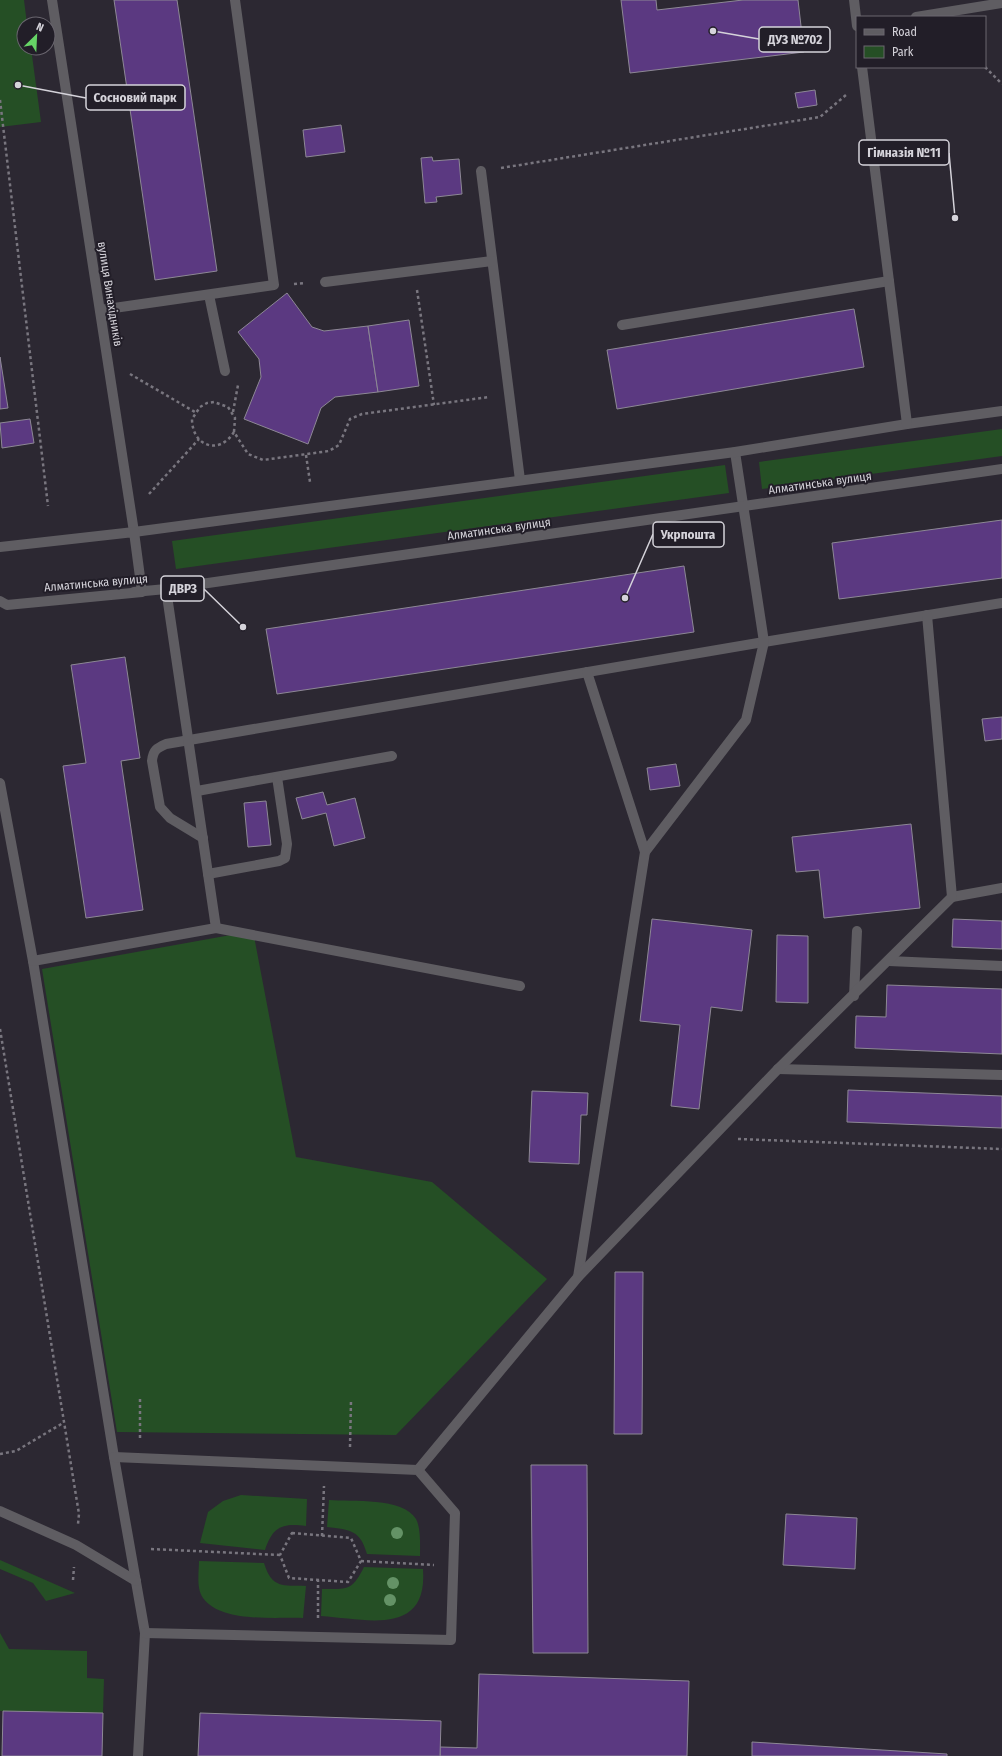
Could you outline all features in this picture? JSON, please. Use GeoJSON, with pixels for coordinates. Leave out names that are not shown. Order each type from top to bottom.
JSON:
{"type":"FeatureCollection","features":[{"type":"Feature","properties":{"kind":"street","name":"вулиця Винахідників"},"geometry":{"type":"LineString","coordinates":[[52,0],[142,592]]}},
{"type":"Feature","properties":{"kind":"street"},"geometry":{"type":"LineString","coordinates":[[100,310],[274,285],[234,0]]}},
{"type":"Feature","properties":{"kind":"street"},"geometry":{"type":"LineString","coordinates":[[854,0],[856,17]]}},
{"type":"Feature","properties":{"kind":"street"},"geometry":{"type":"LineString","coordinates":[[922,16],[1002,3]]}},
{"type":"Feature","properties":{"kind":"street"},"geometry":{"type":"LineString","coordinates":[[862,68],[907,424]]}},
{"type":"Feature","properties":{"kind":"street"},"geometry":{"type":"LineString","coordinates":[[481,171],[520,480]]}},
{"type":"Feature","properties":{"kind":"street"},"geometry":{"type":"LineString","coordinates":[[325,282],[492,261]]}},
{"type":"Feature","properties":{"kind":"street"},"geometry":{"type":"LineString","coordinates":[[622,325],[889,281]]}},
{"type":"Feature","properties":{"kind":"street"},"geometry":{"type":"LineString","coordinates":[[209,295],[225,371]]}},
{"type":"Feature","properties":{"kind":"street"},"geometry":{"type":"LineString","coordinates":[[0,546],[134,532],[735,452],[907,424],[1002,412]]}},
{"type":"Feature","properties":{"kind":"street"},"geometry":{"type":"LineString","coordinates":[[645,852],[746,720],[764,642],[735,452]]}},
{"type":"Feature","properties":{"kind":"street","name":"Алматинська вулиця"},"geometry":{"type":"LineString","coordinates":[[0,601],[7,605],[166,589],[1002,469]]}},
{"type":"Feature","properties":{"kind":"street"},"geometry":{"type":"LineString","coordinates":[[166,589],[190,742],[216,928]]}},
{"type":"Feature","properties":{"kind":"street"},"geometry":{"type":"LineString","coordinates":[[203,838],[170,818],[160,807],[152,761],[153,753],[158,747],[166,744],[190,742],[587,672],[1002,603]]}},
{"type":"Feature","properties":{"kind":"street"},"geometry":{"type":"LineString","coordinates":[[927,615],[952,897]]}},
{"type":"Feature","properties":{"kind":"street"},"geometry":{"type":"LineString","coordinates":[[578,1277],[645,852],[587,672]]}},
{"type":"Feature","properties":{"kind":"street"},"geometry":{"type":"LineString","coordinates":[[197,791],[392,756]]}},
{"type":"Feature","properties":{"kind":"street"},"geometry":{"type":"LineString","coordinates":[[208,874],[279,861],[285,858],[287,844],[277,777]]}},
{"type":"Feature","properties":{"kind":"street"},"geometry":{"type":"LineString","coordinates":[[0,783],[33,961],[114,1457],[145,1633],[138,1756]]}},
{"type":"Feature","properties":{"kind":"street"},"geometry":{"type":"LineString","coordinates":[[418,1470],[578,1277],[778,1069],[854,996],[952,897],[1002,888]]}},
{"type":"Feature","properties":{"kind":"street"},"geometry":{"type":"LineString","coordinates":[[33,961],[216,928],[520,986]]}},
{"type":"Feature","properties":{"kind":"street"},"geometry":{"type":"LineString","coordinates":[[854,996],[856,931]]}},
{"type":"Feature","properties":{"kind":"street"},"geometry":{"type":"LineString","coordinates":[[889,961],[1002,966]]}},
{"type":"Feature","properties":{"kind":"street"},"geometry":{"type":"LineString","coordinates":[[778,1069],[1002,1075]]}},
{"type":"Feature","properties":{"kind":"street"},"geometry":{"type":"LineString","coordinates":[[114,1457],[418,1470],[455,1513],[451,1640],[145,1633]]}},
{"type":"Feature","properties":{"kind":"street"},"geometry":{"type":"LineString","coordinates":[[0,1511],[76,1545],[136,1581]]}},
{"type":"Feature","properties":{"kind":"path"},"geometry":{"type":"LineString","coordinates":[[986,68],[1002,84]]}},
{"type":"Feature","properties":{"kind":"path"},"geometry":{"type":"LineString","coordinates":[[481,171],[820,117],[848,93]]}},
{"type":"Feature","properties":{"kind":"path"},"geometry":{"type":"LineString","coordinates":[[0,100],[48,506]]}},
{"type":"Feature","properties":{"kind":"path"},"geometry":{"type":"LineString","coordinates":[[414,272],[434,405]]}},
{"type":"Feature","properties":{"kind":"path"},"geometry":{"type":"LineString","coordinates":[[274,285],[325,282]]}},
{"type":"Feature","properties":{"kind":"path"},"geometry":{"type":"LineString","coordinates":[[128,372],[195,412]]}},
{"type":"Feature","properties":{"kind":"path"},"geometry":{"type":"LineString","coordinates":[[234,432],[248,454],[263,460],[306,455],[329,451],[339,445],[350,419],[362,414],[509,394]]}},
{"type":"Feature","properties":{"kind":"path"},"geometry":{"type":"LineString","coordinates":[[207,403],[221,403],[232,412],[235,418],[234,432],[225,443],[212,446],[199,439],[192,426],[195,412],[200,406],[207,403]]}},
{"type":"Feature","properties":{"kind":"path"},"geometry":{"type":"LineString","coordinates":[[148,495],[199,439]]}},
{"type":"Feature","properties":{"kind":"path"},"geometry":{"type":"LineString","coordinates":[[306,455],[310,482]]}},
{"type":"Feature","properties":{"kind":"path"},"geometry":{"type":"LineString","coordinates":[[0,1029],[79,1514],[73,1580]]}},
{"type":"Feature","properties":{"kind":"path"},"geometry":{"type":"LineString","coordinates":[[712,1138],[1002,1149]]}},
{"type":"Feature","properties":{"kind":"path"},"geometry":{"type":"LineString","coordinates":[[140,1399],[140,1441]]}},
{"type":"Feature","properties":{"kind":"path"},"geometry":{"type":"LineString","coordinates":[[350,1401],[350,1447]]}},
{"type":"Feature","properties":{"kind":"path"},"geometry":{"type":"LineString","coordinates":[[0,1454],[16,1451],[64,1423]]}},
{"type":"Feature","properties":{"kind":"path"},"geometry":{"type":"LineString","coordinates":[[322,1536],[324,1466]]}},
{"type":"Feature","properties":{"kind":"path"},"geometry":{"type":"LineString","coordinates":[[292,1533],[351,1538],[361,1561],[348,1582],[289,1578],[280,1555],[292,1533]]}},
{"type":"Feature","properties":{"kind":"path"},"geometry":{"type":"LineString","coordinates":[[130,1548],[280,1555]]}},
{"type":"Feature","properties":{"kind":"path"},"geometry":{"type":"LineString","coordinates":[[361,1561],[453,1566]]}},
{"type":"Feature","properties":{"kind":"path"},"geometry":{"type":"LineString","coordinates":[[317,1637],[318,1580]]}},
{"type":"Feature","properties":{"kind":"green space"},"geometry":{"type":"Polygon","coordinates":[[[0,0],[24,0],[26,16],[16,16],[16,56],[32,56],[41,122],[0,127],[0,0]]]}},
{"type":"Feature","properties":{"kind":"green space"},"geometry":{"type":"Polygon","coordinates":[[[1002,429],[1002,456],[762,489],[759,462],[1002,429]]]}},
{"type":"Feature","properties":{"kind":"green space"},"geometry":{"type":"Polygon","coordinates":[[[725,465],[729,493],[176,569],[172,541],[725,465]]]}},
{"type":"Feature","properties":{"kind":"green space"},"geometry":{"type":"Polygon","coordinates":[[[253,931],[296,1157],[432,1182],[547,1279],[396,1435],[117,1432],[42,969],[253,931]]]}},
{"type":"Feature","properties":{"kind":"green space"},"geometry":{"type":"Polygon","coordinates":[[[241,1495],[307,1499],[306,1526],[291,1525],[280,1528],[275,1531],[265,1550],[200,1543],[208,1512],[223,1501],[241,1495]]]}},
{"type":"Feature","properties":{"kind":"green space"},"geometry":{"type":"Polygon","coordinates":[[[329,1500],[376,1502],[400,1507],[409,1512],[416,1519],[419,1527],[420,1556],[367,1554],[358,1536],[342,1529],[327,1527],[329,1500]]]}},
{"type":"Feature","properties":{"kind":"green space"},"geometry":{"type":"Polygon","coordinates":[[[0,1560],[75,1593],[46,1601],[33,1583],[0,1569],[0,1560]]]}},
{"type":"Feature","properties":{"kind":"green space"},"geometry":{"type":"Polygon","coordinates":[[[199,1561],[264,1563],[271,1577],[279,1584],[306,1586],[303,1618],[249,1617],[222,1612],[211,1606],[203,1598],[199,1590],[199,1561]]]}},
{"type":"Feature","properties":{"kind":"green space"},"geometry":{"type":"Polygon","coordinates":[[[364,1567],[423,1569],[422,1591],[416,1605],[405,1615],[391,1619],[374,1620],[321,1616],[322,1589],[338,1589],[352,1585],[364,1567]]]}},
{"type":"Feature","properties":{"kind":"green space"},"geometry":{"type":"Polygon","coordinates":[[[0,1633],[9,1649],[87,1651],[87,1678],[104,1679],[103,1713],[0,1711],[0,1633]]]}},
{"type":"Feature","properties":{"kind":"building"},"geometry":{"type":"Polygon","coordinates":[[[114,0],[177,0],[217,271],[155,280],[114,0]]]}},
{"type":"Feature","properties":{"kind":"building"},"geometry":{"type":"Polygon","coordinates":[[[621,0],[656,0],[657,10],[743,0],[798,0],[804,52],[630,73],[621,0]]]}},
{"type":"Feature","properties":{"kind":"building"},"geometry":{"type":"Polygon","coordinates":[[[815,90],[817,105],[798,108],[795,93],[815,90]]]}},
{"type":"Feature","properties":{"kind":"building"},"geometry":{"type":"Polygon","coordinates":[[[341,125],[345,152],[306,157],[303,130],[341,125]]]}},
{"type":"Feature","properties":{"kind":"building"},"geometry":{"type":"Polygon","coordinates":[[[432,157],[433,161],[459,159],[462,194],[436,197],[437,202],[425,203],[421,158],[432,157]]]}},
{"type":"Feature","properties":{"kind":"building"},"geometry":{"type":"Polygon","coordinates":[[[287,293],[312,327],[324,331],[368,326],[378,392],[335,397],[321,408],[308,444],[244,419],[261,377],[259,359],[238,332],[287,293]]]}},
{"type":"Feature","properties":{"kind":"building"},"geometry":{"type":"Polygon","coordinates":[[[854,309],[864,367],[617,409],[607,350],[854,309]]]}},
{"type":"Feature","properties":{"kind":"building"},"geometry":{"type":"Polygon","coordinates":[[[409,320],[419,386],[378,392],[368,326],[409,320]]]}},
{"type":"Feature","properties":{"kind":"building"},"geometry":{"type":"Polygon","coordinates":[[[0,357],[8,408],[0,409],[0,357]]]}},
{"type":"Feature","properties":{"kind":"building"},"geometry":{"type":"Polygon","coordinates":[[[30,419],[34,443],[2,448],[0,423],[30,419]]]}},
{"type":"Feature","properties":{"kind":"building"},"geometry":{"type":"Polygon","coordinates":[[[1002,520],[1002,578],[839,599],[832,543],[1002,520]]]}},
{"type":"Feature","properties":{"kind":"building"},"geometry":{"type":"Polygon","coordinates":[[[684,566],[694,632],[277,694],[266,629],[684,566]]]}},
{"type":"Feature","properties":{"kind":"building"},"geometry":{"type":"Polygon","coordinates":[[[125,657],[140,758],[121,761],[143,910],[86,918],[63,766],[86,763],[71,665],[125,657]]]}},
{"type":"Feature","properties":{"kind":"building"},"geometry":{"type":"Polygon","coordinates":[[[1002,717],[1002,739],[985,741],[982,719],[1002,717]]]}},
{"type":"Feature","properties":{"kind":"building"},"geometry":{"type":"Polygon","coordinates":[[[676,764],[680,786],[650,790],[647,768],[676,764]]]}},
{"type":"Feature","properties":{"kind":"building"},"geometry":{"type":"Polygon","coordinates":[[[323,792],[327,805],[355,798],[365,838],[334,846],[326,813],[302,819],[296,798],[323,792]]]}},
{"type":"Feature","properties":{"kind":"building"},"geometry":{"type":"Polygon","coordinates":[[[266,801],[271,845],[248,847],[244,803],[266,801]]]}},
{"type":"Feature","properties":{"kind":"building"},"geometry":{"type":"Polygon","coordinates":[[[911,824],[920,908],[824,918],[819,870],[796,872],[792,837],[911,824]]]}},
{"type":"Feature","properties":{"kind":"building"},"geometry":{"type":"Polygon","coordinates":[[[652,919],[752,930],[742,1011],[711,1007],[699,1109],[671,1106],[680,1025],[640,1021],[652,919]]]}},
{"type":"Feature","properties":{"kind":"building"},"geometry":{"type":"Polygon","coordinates":[[[953,919],[1002,921],[1002,949],[952,947],[953,919]]]}},
{"type":"Feature","properties":{"kind":"building"},"geometry":{"type":"Polygon","coordinates":[[[777,935],[808,936],[808,1003],[776,1002],[777,935]]]}},
{"type":"Feature","properties":{"kind":"building"},"geometry":{"type":"Polygon","coordinates":[[[887,985],[1002,989],[1002,1054],[855,1048],[856,1016],[886,1017],[887,985]]]}},
{"type":"Feature","properties":{"kind":"building"},"geometry":{"type":"Polygon","coordinates":[[[848,1090],[1002,1096],[1002,1128],[847,1122],[848,1090]]]}},
{"type":"Feature","properties":{"kind":"building"},"geometry":{"type":"Polygon","coordinates":[[[532,1091],[588,1093],[587,1115],[581,1115],[579,1164],[529,1162],[532,1091]]]}},
{"type":"Feature","properties":{"kind":"building"},"geometry":{"type":"Polygon","coordinates":[[[615,1272],[643,1272],[642,1434],[614,1434],[615,1272]]]}},
{"type":"Feature","properties":{"kind":"building"},"geometry":{"type":"Polygon","coordinates":[[[531,1465],[587,1465],[588,1653],[533,1653],[531,1465]]]}},
{"type":"Feature","properties":{"kind":"building"},"geometry":{"type":"Polygon","coordinates":[[[786,1514],[857,1518],[855,1569],[783,1565],[786,1514]]]}},
{"type":"Feature","properties":{"kind":"building"},"geometry":{"type":"Polygon","coordinates":[[[479,1674],[689,1681],[687,1756],[440,1756],[440,1747],[477,1748],[479,1674]]]}},
{"type":"Feature","properties":{"kind":"building"},"geometry":{"type":"Polygon","coordinates":[[[3,1711],[103,1713],[102,1756],[2,1756],[3,1711]]]}},
{"type":"Feature","properties":{"kind":"building"},"geometry":{"type":"Polygon","coordinates":[[[200,1713],[441,1721],[440,1756],[198,1756],[200,1713]]]}},
{"type":"Feature","properties":{"kind":"building"},"geometry":{"type":"Polygon","coordinates":[[[752,1742],[947,1754],[947,1756],[752,1756],[752,1742]]]}},
{"type":"Feature","properties":{"kind":"place","name":"ДУЗ №702"},"geometry":{"type":"Point","coordinates":[713,31]}},
{"type":"Feature","properties":{"kind":"place","name":"Сосновий парк"},"geometry":{"type":"Point","coordinates":[18,85]}},
{"type":"Feature","properties":{"kind":"place","name":"Гімназія №11"},"geometry":{"type":"Point","coordinates":[955,218]}},
{"type":"Feature","properties":{"kind":"place","name":"Укрпошта"},"geometry":{"type":"Point","coordinates":[625,598]}},
{"type":"Feature","properties":{"kind":"place","name":"ДВРЗ"},"geometry":{"type":"Point","coordinates":[243,627]}}]}
